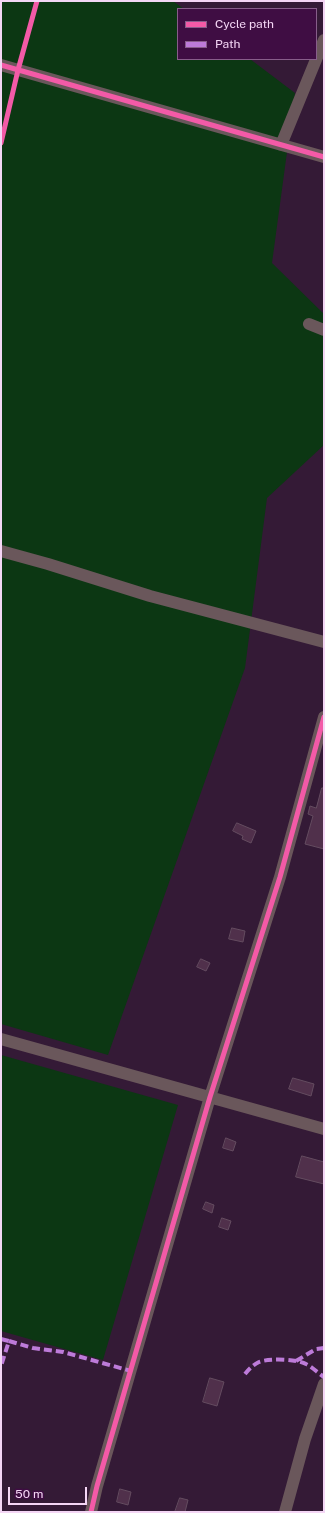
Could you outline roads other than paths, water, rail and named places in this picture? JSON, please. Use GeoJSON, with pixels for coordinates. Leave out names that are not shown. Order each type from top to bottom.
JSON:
{"type":"FeatureCollection","features":[{"type":"Feature","properties":{"kind":"street"},"geometry":{"type":"LineString","coordinates":[[317,57],[324,40]]}},
{"type":"Feature","properties":{"kind":"street"},"geometry":{"type":"LineString","coordinates":[[281,145],[316,60]]}},
{"type":"Feature","properties":{"kind":"street"},"geometry":{"type":"LineString","coordinates":[[1,65],[324,157]]}},
{"type":"Feature","properties":{"kind":"street"},"geometry":{"type":"LineString","coordinates":[[308,324],[324,330]]}},
{"type":"Feature","properties":{"kind":"street"},"geometry":{"type":"LineString","coordinates":[[1,551],[150,596],[324,642]]}},
{"type":"Feature","properties":{"kind":"street"},"geometry":{"type":"LineString","coordinates":[[91,1512],[97,1486],[210,1098],[280,878],[324,717]]}},
{"type":"Feature","properties":{"kind":"street"},"geometry":{"type":"LineString","coordinates":[[1,1039],[210,1098],[324,1128]]}},
{"type":"Feature","properties":{"kind":"street"},"geometry":{"type":"LineString","coordinates":[[285,1512],[305,1440],[324,1384]]}}]}
